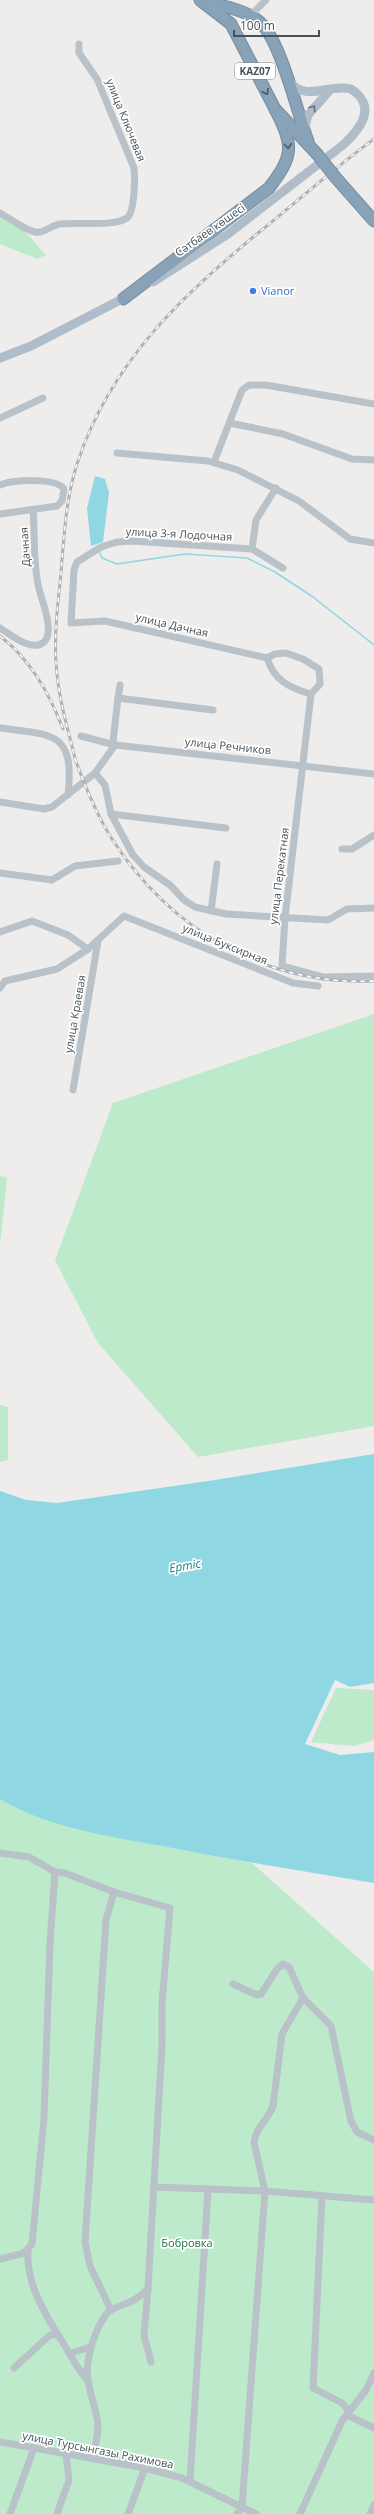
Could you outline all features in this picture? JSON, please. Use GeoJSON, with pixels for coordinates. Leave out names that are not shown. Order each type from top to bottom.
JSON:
{"type":"FeatureCollection","features":[{"type":"Feature","properties":{"kind":"highway","name":"KAZ07"},"geometry":{"type":"LineString","coordinates":[[202,1],[251,15],[264,26],[295,100],[304,131]]}},
{"type":"Feature","properties":{"kind":"highway","name":"KAZ07"},"geometry":{"type":"LineString","coordinates":[[202,1],[224,16],[237,32],[275,110],[313,150],[374,220]]}},
{"type":"Feature","properties":{"kind":"highway"},"geometry":{"type":"LineString","coordinates":[[237,32],[236,25],[241,19],[251,15]]}},
{"type":"Feature","properties":{"kind":"highway"},"geometry":{"type":"LineString","coordinates":[[275,110],[282,113],[288,112],[295,100]]}},
{"type":"Feature","properties":{"kind":"highway"},"geometry":{"type":"LineString","coordinates":[[123,299],[269,188],[286,165],[288,155],[287,137],[275,110]]}},
{"type":"Feature","properties":{"kind":"highway"},"geometry":{"type":"LineString","coordinates":[[304,131],[313,150]]}},
{"type":"Feature","properties":{"kind":"main road","name":"Сәтбаев көшесі"},"geometry":{"type":"LineString","coordinates":[[0,358],[31,346],[123,299],[190,260],[228,234],[337,150],[355,133],[363,120],[365,111],[362,99],[352,90],[307,92],[294,88],[286,77]]}},
{"type":"Feature","properties":{"kind":"main road"},"geometry":{"type":"LineString","coordinates":[[304,131],[308,115],[329,91]]}},
{"type":"Feature","properties":{"kind":"street"},"geometry":{"type":"LineString","coordinates":[[251,15],[266,0]]}},
{"type":"Feature","properties":{"kind":"street","name":"улица Ключевая"},"geometry":{"type":"LineString","coordinates":[[0,213],[29,230],[40,232],[60,224],[118,221],[128,217],[131,212],[135,178],[134,168],[97,79],[79,53],[79,44]]}},
{"type":"Feature","properties":{"kind":"street"},"geometry":{"type":"LineString","coordinates":[[214,462],[242,390],[249,385],[257,384],[374,404]]}},
{"type":"Feature","properties":{"kind":"street"},"geometry":{"type":"LineString","coordinates":[[0,418],[43,398]]}},
{"type":"Feature","properties":{"kind":"street"},"geometry":{"type":"LineString","coordinates":[[230,423],[282,434],[352,459],[374,460]]}},
{"type":"Feature","properties":{"kind":"street"},"geometry":{"type":"LineString","coordinates":[[117,452],[214,462],[238,470],[299,501],[350,539],[374,543]]}},
{"type":"Feature","properties":{"kind":"street"},"geometry":{"type":"LineString","coordinates":[[0,485],[17,481],[46,482],[61,485],[64,488],[63,495],[57,506],[0,514]]}},
{"type":"Feature","properties":{"kind":"street"},"geometry":{"type":"LineString","coordinates":[[252,549],[256,520],[276,488]]}},
{"type":"Feature","properties":{"kind":"street","name":"Дачная"},"geometry":{"type":"LineString","coordinates":[[0,628],[22,643],[39,644],[44,642],[47,637],[46,608],[38,583],[33,510]]}},
{"type":"Feature","properties":{"kind":"street","name":"улица 3-я Лодочная"},"geometry":{"type":"LineString","coordinates":[[71,623],[74,570],[77,562],[85,555],[101,547],[132,541],[252,549],[283,568]]}},
{"type":"Feature","properties":{"kind":"street","name":"улица Дачная"},"geometry":{"type":"LineString","coordinates":[[71,623],[105,621],[267,658]]}},
{"type":"Feature","properties":{"kind":"street"},"geometry":{"type":"LineString","coordinates":[[275,654],[286,654],[313,664],[319,669],[320,684],[311,694],[285,684],[275,676],[267,658],[275,654]]}},
{"type":"Feature","properties":{"kind":"street"},"geometry":{"type":"LineString","coordinates":[[0,802],[44,809],[52,807],[95,773],[115,745],[112,741],[120,685]]}},
{"type":"Feature","properties":{"kind":"street","name":"улица Перекатная"},"geometry":{"type":"LineString","coordinates":[[311,694],[284,918],[282,966],[323,977],[374,976]]}},
{"type":"Feature","properties":{"kind":"street"},"geometry":{"type":"LineString","coordinates":[[118,698],[213,710]]}},
{"type":"Feature","properties":{"kind":"street"},"geometry":{"type":"LineString","coordinates":[[0,728],[48,735],[58,740],[66,752],[70,773],[68,795]]}},
{"type":"Feature","properties":{"kind":"street","name":"улица Речников"},"geometry":{"type":"LineString","coordinates":[[81,736],[115,745],[374,774]]}},
{"type":"Feature","properties":{"kind":"street"},"geometry":{"type":"LineString","coordinates":[[95,773],[105,785],[111,814],[123,839],[144,867],[170,885],[188,904],[211,911],[284,918],[328,920],[347,909],[374,908]]}},
{"type":"Feature","properties":{"kind":"street"},"geometry":{"type":"LineString","coordinates":[[111,814],[226,828]]}},
{"type":"Feature","properties":{"kind":"street"},"geometry":{"type":"LineString","coordinates":[[342,850],[352,849],[374,835]]}},
{"type":"Feature","properties":{"kind":"street"},"geometry":{"type":"LineString","coordinates":[[0,873],[52,880],[75,866],[118,861]]}},
{"type":"Feature","properties":{"kind":"street"},"geometry":{"type":"LineString","coordinates":[[211,911],[217,864]]}},
{"type":"Feature","properties":{"kind":"street","name":"улица Краевая"},"geometry":{"type":"LineString","coordinates":[[0,988],[5,982],[57,969],[88,949],[124,916]]}},
{"type":"Feature","properties":{"kind":"street","name":"улица Буксирная"},"geometry":{"type":"LineString","coordinates":[[124,916],[293,983],[318,986]]}},
{"type":"Feature","properties":{"kind":"street"},"geometry":{"type":"LineString","coordinates":[[0,932],[32,921],[68,935],[88,949]]}},
{"type":"Feature","properties":{"kind":"street","name":"улица Краевая"},"geometry":{"type":"LineString","coordinates":[[73,1090],[98,941]]}},
{"type":"Feature","properties":{"kind":"street"},"geometry":{"type":"LineString","coordinates":[[0,1853],[29,1857],[55,1872],[65,1873],[114,1892],[170,1908],[162,1995],[154,2187],[144,2335],[151,2362]]}},
{"type":"Feature","properties":{"kind":"street"},"geometry":{"type":"LineString","coordinates":[[0,2259],[24,2254],[32,2244],[44,2118],[50,1943],[55,1872]]}},
{"type":"Feature","properties":{"kind":"street"},"geometry":{"type":"LineString","coordinates":[[111,2310],[90,2266],[85,2242],[106,1920],[114,1892]]}},
{"type":"Feature","properties":{"kind":"street"},"geometry":{"type":"LineString","coordinates":[[233,1984],[251,1994],[261,1994],[284,1964],[289,1967],[303,1998],[331,2026],[351,2122],[357,2132],[374,2140]]}},
{"type":"Feature","properties":{"kind":"street"},"geometry":{"type":"LineString","coordinates":[[237,2514],[242,2507],[265,2191],[254,2149],[255,2134],[270,2116],[282,2034],[303,1998]]}},
{"type":"Feature","properties":{"kind":"street"},"geometry":{"type":"LineString","coordinates":[[154,2187],[265,2191],[374,2200]]}},
{"type":"Feature","properties":{"kind":"street"},"geometry":{"type":"LineString","coordinates":[[190,2481],[208,2190]]}},
{"type":"Feature","properties":{"kind":"street"},"geometry":{"type":"LineString","coordinates":[[322,2196],[313,2388],[342,2403],[348,2413],[374,2428]]}},
{"type":"Feature","properties":{"kind":"street"},"geometry":{"type":"LineString","coordinates":[[28,2250],[29,2270],[36,2295],[58,2335],[71,2353],[78,2371],[88,2380]]}},
{"type":"Feature","properties":{"kind":"street"},"geometry":{"type":"LineString","coordinates":[[93,2459],[98,2428],[95,2405],[88,2380],[91,2346],[105,2315],[111,2310],[133,2302],[148,2288]]}},
{"type":"Feature","properties":{"kind":"street"},"geometry":{"type":"LineString","coordinates":[[14,2368],[50,2334],[58,2335]]}},
{"type":"Feature","properties":{"kind":"street"},"geometry":{"type":"LineString","coordinates":[[71,2353],[91,2346]]}},
{"type":"Feature","properties":{"kind":"street"},"geometry":{"type":"LineString","coordinates":[[300,2514],[329,2450],[348,2413],[366,2390],[374,2373]]}},
{"type":"Feature","properties":{"kind":"street","name":"улица Турсынгазы Рахимова"},"geometry":{"type":"LineString","coordinates":[[0,2442],[145,2468],[190,2481],[256,2514]]}},
{"type":"Feature","properties":{"kind":"street"},"geometry":{"type":"LineString","coordinates":[[10,2514],[34,2448]]}},
{"type":"Feature","properties":{"kind":"street"},"geometry":{"type":"LineString","coordinates":[[57,2514],[69,2480],[66,2454]]}},
{"type":"Feature","properties":{"kind":"street"},"geometry":{"type":"LineString","coordinates":[[128,2514],[145,2468]]}},
{"type":"Feature","properties":{"kind":"street"},"geometry":{"type":"LineString","coordinates":[[370,2514],[374,2505]]}},
{"type":"Feature","properties":{"kind":"green space"},"geometry":{"type":"Polygon","coordinates":[[[0,215],[21,227],[46,255],[37,259],[0,244],[0,215]]]}},
{"type":"Feature","properties":{"kind":"green space"},"geometry":{"type":"Polygon","coordinates":[[[374,1014],[374,1426],[198,1457],[98,1343],[55,1260],[113,1103],[374,1014]]]}},
{"type":"Feature","properties":{"kind":"green space"},"geometry":{"type":"Polygon","coordinates":[[[0,1176],[7,1178],[0,1244],[0,1176]]]}},
{"type":"Feature","properties":{"kind":"green space"},"geometry":{"type":"Polygon","coordinates":[[[0,1405],[8,1407],[8,1460],[0,1462],[0,1405]]]}},
{"type":"Feature","properties":{"kind":"green space"},"geometry":{"type":"Polygon","coordinates":[[[336,1688],[374,1690],[374,1740],[354,1746],[311,1742],[336,1688]]]}},
{"type":"Feature","properties":{"kind":"green space","name":"Бобровка"},"geometry":{"type":"Polygon","coordinates":[[[0,1799],[15,1807],[74,1829],[252,1863],[374,1972],[374,2514],[0,2514],[0,1799]]]}},
{"type":"Feature","properties":{"kind":"water"},"geometry":{"type":"Polygon","coordinates":[[[95,476],[105,479],[109,493],[103,542],[91,546],[87,508],[95,476]]]}},
{"type":"Feature","properties":{"kind":"water","name":"Ертіс"},"geometry":{"type":"Polygon","coordinates":[[[374,1454],[374,1683],[350,1687],[335,1680],[305,1744],[340,1755],[374,1752],[374,1883],[241,1861],[79,1830],[38,1817],[0,1799],[0,1491],[26,1500],[57,1503],[215,1480],[374,1454]]]}},
{"type":"Feature","properties":{"kind":"waterway"},"geometry":{"type":"LineString","coordinates":[[99,551],[102,558],[117,564],[185,554],[247,558],[275,572],[313,597],[374,645]]}},
{"type":"Feature","properties":{"kind":"railway"},"geometry":{"type":"LineString","coordinates":[[76,762],[57,676],[56,629],[68,502],[78,461],[92,425],[110,391],[130,361],[153,332],[178,305],[233,254],[374,139]]}},
{"type":"Feature","properties":{"kind":"railway"},"geometry":{"type":"LineString","coordinates":[[0,636],[11,645],[30,666],[52,703],[63,729]]}},
{"type":"Feature","properties":{"kind":"railway"},"geometry":{"type":"LineString","coordinates":[[75,759],[96,810],[112,839],[135,871],[162,900],[192,925],[224,946],[258,962],[295,974],[334,980],[374,981]]}},
{"type":"Feature","properties":{"kind":"place","name":"Vianor"},"geometry":{"type":"Point","coordinates":[253,291]}}]}
